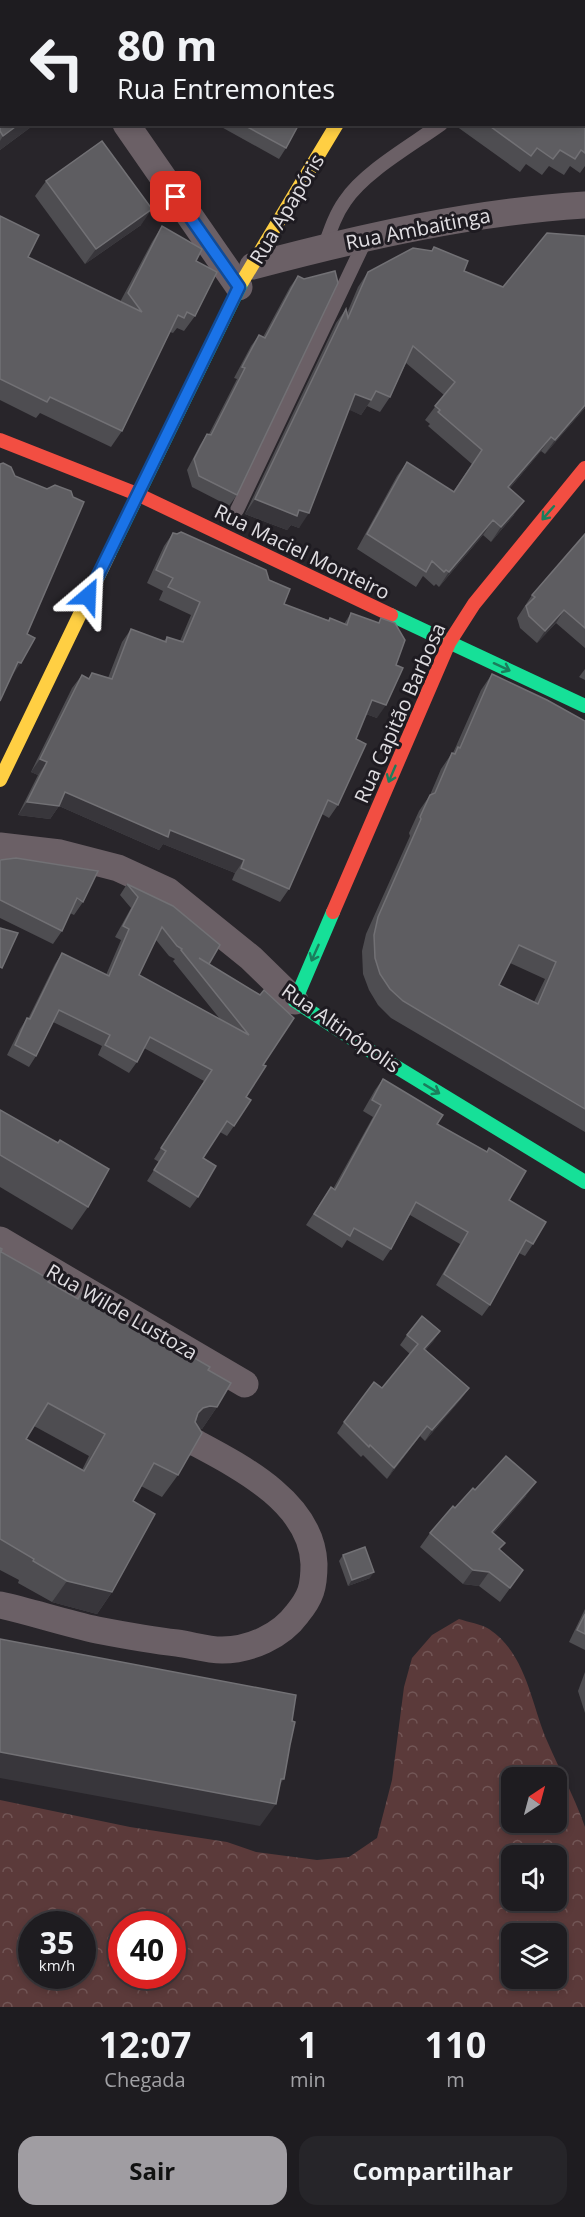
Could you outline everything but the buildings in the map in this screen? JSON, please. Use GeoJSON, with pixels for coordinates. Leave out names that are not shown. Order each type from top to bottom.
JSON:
{"type":"FeatureCollection","features":[{"type":"Feature","properties":{"kind":"street"},"geometry":{"type":"LineString","coordinates":[[128,126],[246,276]]}},
{"type":"Feature","properties":{"kind":"street","name":"Rua Apapóris"},"geometry":{"type":"LineString","coordinates":[[0,780],[137,494],[246,276],[336,126]]}},
{"type":"Feature","properties":{"kind":"street","name":"Rua Ambaitinga"},"geometry":{"type":"LineString","coordinates":[[246,276],[324,248],[366,237],[493,214],[585,206]]}},
{"type":"Feature","properties":{"kind":"street","name":"Rua Maciel Monteiro"},"geometry":{"type":"LineString","coordinates":[[0,440],[137,494],[585,706]]}},
{"type":"Feature","properties":{"kind":"street","name":"Rua Capitão Barbosa"},"geometry":{"type":"LineString","coordinates":[[295,1000],[449,643],[474,604],[585,468]]}},
{"type":"Feature","properties":{"kind":"street","name":"Rua Altinópolis"},"geometry":{"type":"LineString","coordinates":[[0,846],[60,852],[118,868],[168,891],[243,951],[295,1000],[375,1054],[582,1178]]}},
{"type":"Feature","properties":{"kind":"street","name":"Rua Wilde Lustoza"},"geometry":{"type":"LineString","coordinates":[[0,1240],[245,1383]]}},
{"type":"Feature","properties":{"kind":"street"},"geometry":{"type":"LineString","coordinates":[[0,1605],[95,1629],[223,1650],[262,1642],[290,1625],[309,1599],[314,1579],[313,1552],[305,1529],[288,1507],[270,1490],[232,1463],[196,1443]]}},
{"type":"Feature","properties":{"kind":"lane"},"geometry":{"type":"LineString","coordinates":[[324,248],[335,218],[346,198],[369,176],[438,126]]}},
{"type":"Feature","properties":{"kind":"lane"},"geometry":{"type":"LineString","coordinates":[[237,510],[366,237]]}},
{"type":"Feature","properties":{"kind":"green space"},"geometry":{"type":"Polygon","coordinates":[[[459,1619],[489,1629],[502,1640],[520,1666],[542,1728],[559,1767],[501,1767],[501,1833],[567,1833],[567,1784],[585,1827],[585,2007],[0,2007],[0,1800],[130,1827],[227,1842],[256,1852],[317,1860],[349,1857],[377,1838],[392,1780],[404,1687],[412,1658],[432,1635],[459,1619]]]}},
{"type":"Feature","properties":{"kind":"traffic: fast"},"geometry":{"type":"LineString","coordinates":[[109,554],[242,282]]}},
{"type":"Feature","properties":{"kind":"traffic: fast"},"geometry":{"type":"LineString","coordinates":[[391,615],[585,706]]}},
{"type":"Feature","properties":{"kind":"traffic: fast"},"geometry":{"type":"LineString","coordinates":[[333,912],[295,1001],[375,1054],[585,1182]]}},
{"type":"Feature","properties":{"kind":"traffic: slow"},"geometry":{"type":"LineString","coordinates":[[242,282],[336,126]]}},
{"type":"Feature","properties":{"kind":"traffic: slow"},"geometry":{"type":"LineString","coordinates":[[0,780],[109,554]]}},
{"type":"Feature","properties":{"kind":"traffic: jam"},"geometry":{"type":"LineString","coordinates":[[0,440],[137,494],[391,615]]}},
{"type":"Feature","properties":{"kind":"traffic: jam"},"geometry":{"type":"LineString","coordinates":[[333,912],[449,643],[474,604],[585,468]]}},
{"type":"Feature","properties":{"kind":"route"},"geometry":{"type":"LineString","coordinates":[[88,596],[239,287],[176,197]]}}]}
